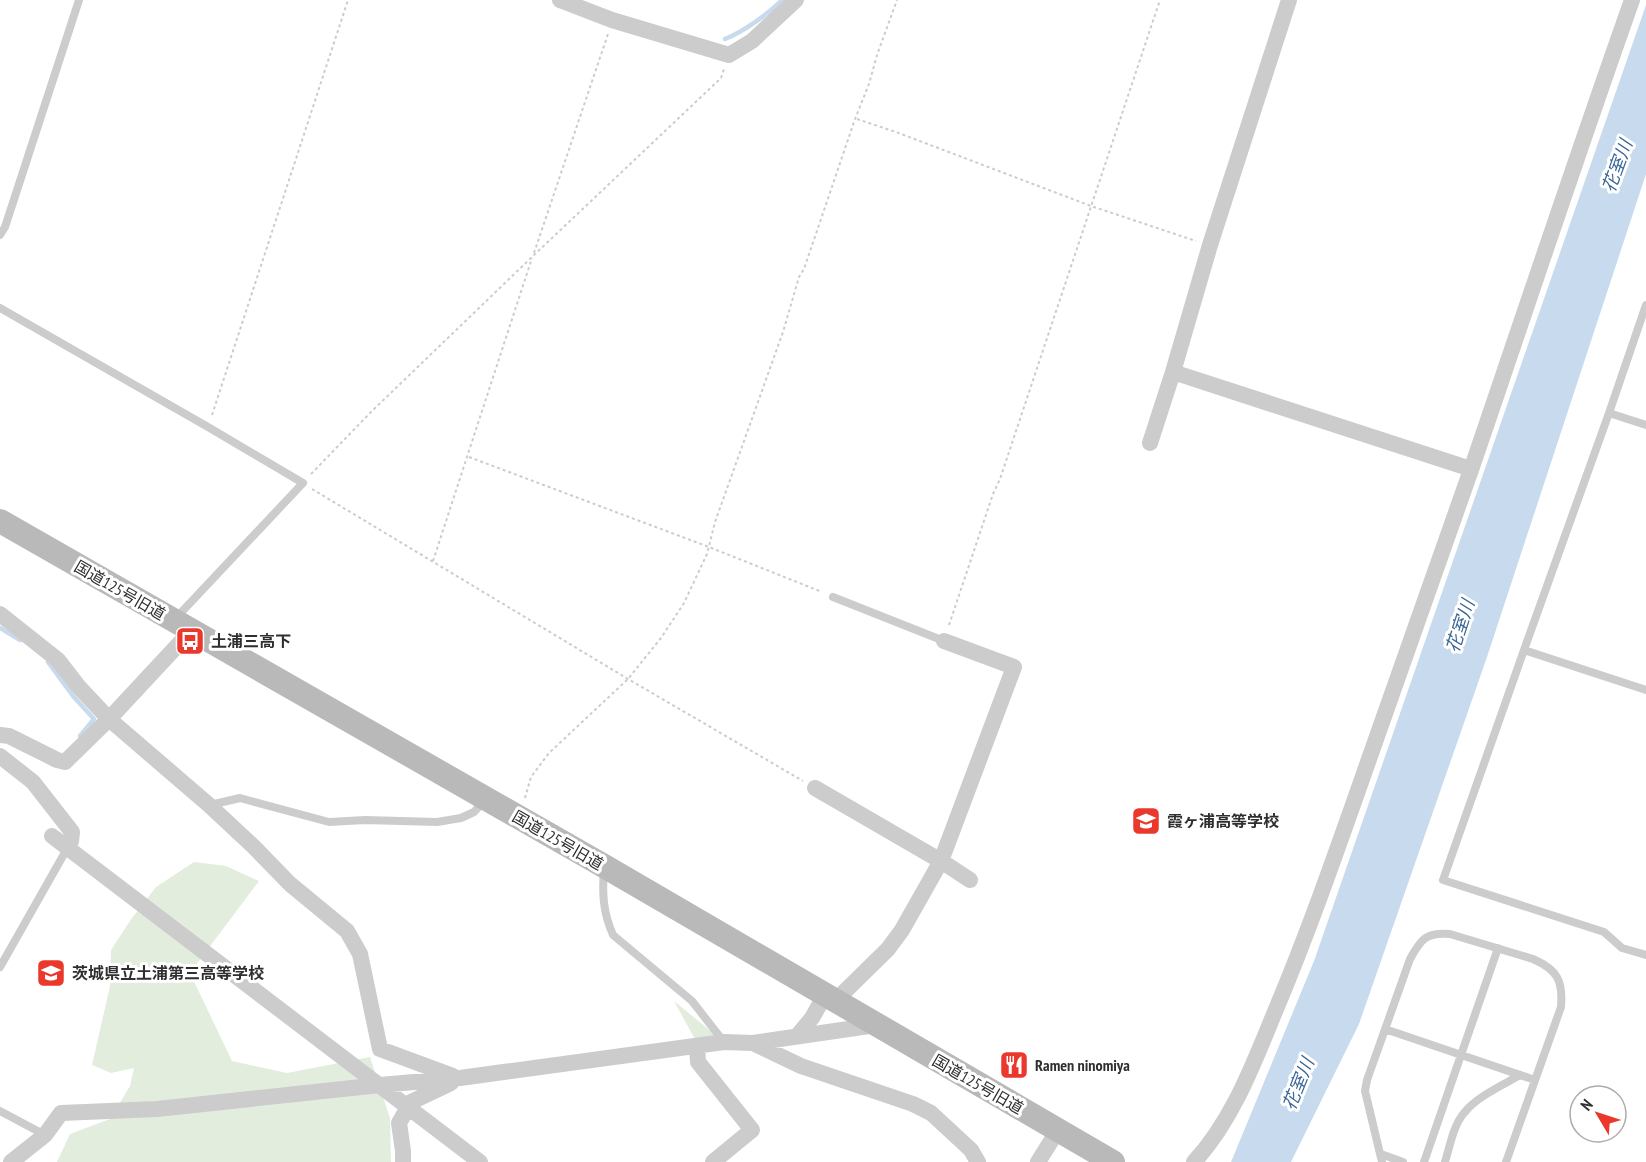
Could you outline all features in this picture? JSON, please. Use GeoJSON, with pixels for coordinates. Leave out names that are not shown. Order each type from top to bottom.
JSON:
{"type":"FeatureCollection","features":[{"type":"Feature","properties":{"kind":"street"},"geometry":{"type":"LineString","coordinates":[[560,0],[612,20],[729,55],[752,41],[796,0]]}},
{"type":"Feature","properties":{"kind":"street"},"geometry":{"type":"LineString","coordinates":[[1150,442],[1210,245],[1289,0]]}},
{"type":"Feature","properties":{"kind":"street"},"geometry":{"type":"LineString","coordinates":[[1194,1162],[1224,1122],[1247,1077],[1291,975],[1471,469],[1632,0]]}},
{"type":"Feature","properties":{"kind":"street"},"geometry":{"type":"LineString","coordinates":[[1173,372],[1471,469]]}},
{"type":"Feature","properties":{"kind":"street","name":"国道125号旧道"},"geometry":{"type":"LineString","coordinates":[[0,521],[604,866],[1113,1162]]}},
{"type":"Feature","properties":{"kind":"street"},"geometry":{"type":"LineString","coordinates":[[0,614],[58,660],[78,686],[109,719],[209,805],[290,884],[347,931],[360,954],[380,1048],[460,1078]]}},
{"type":"Feature","properties":{"kind":"street"},"geometry":{"type":"LineString","coordinates":[[0,735],[9,736],[65,762],[109,719],[182,626]]}},
{"type":"Feature","properties":{"kind":"street"},"geometry":{"type":"LineString","coordinates":[[797,1036],[830,998],[871,966],[902,930],[941,861],[1014,667],[944,641]]}},
{"type":"Feature","properties":{"kind":"street"},"geometry":{"type":"LineString","coordinates":[[0,756],[33,782],[72,832],[69,844]]}},
{"type":"Feature","properties":{"kind":"street"},"geometry":{"type":"LineString","coordinates":[[815,788],[970,880]]}},
{"type":"Feature","properties":{"kind":"street"},"geometry":{"type":"LineString","coordinates":[[52,836],[69,844],[480,1162]]}},
{"type":"Feature","properties":{"kind":"street"},"geometry":{"type":"LineString","coordinates":[[11,1162],[45,1135],[61,1113],[157,1109],[460,1078],[724,1042],[753,1042],[876,1025]]}},
{"type":"Feature","properties":{"kind":"street"},"geometry":{"type":"LineString","coordinates":[[753,1042],[801,1066],[913,1104],[931,1113],[971,1150],[978,1162]]}},
{"type":"Feature","properties":{"kind":"street"},"geometry":{"type":"LineString","coordinates":[[698,1046],[698,1062],[752,1130],[713,1162]]}},
{"type":"Feature","properties":{"kind":"street"},"geometry":{"type":"LineString","coordinates":[[403,1162],[399,1123],[411,1102],[460,1078]]}},
{"type":"Feature","properties":{"kind":"street"},"geometry":{"type":"LineString","coordinates":[[1038,1162],[1058,1130]]}},
{"type":"Feature","properties":{"kind":"lane"},"geometry":{"type":"LineString","coordinates":[[0,236],[5,227],[79,0]]}},
{"type":"Feature","properties":{"kind":"lane"},"geometry":{"type":"LineString","coordinates":[[1646,305],[1443,880],[1604,932],[1622,948],[1646,955]]}},
{"type":"Feature","properties":{"kind":"lane"},"geometry":{"type":"LineString","coordinates":[[0,308],[303,483],[182,626]]}},
{"type":"Feature","properties":{"kind":"lane"},"geometry":{"type":"LineString","coordinates":[[1609,413],[1646,425]]}},
{"type":"Feature","properties":{"kind":"lane"},"geometry":{"type":"LineString","coordinates":[[833,597],[944,641]]}},
{"type":"Feature","properties":{"kind":"lane"},"geometry":{"type":"LineString","coordinates":[[1524,650],[1646,690]]}},
{"type":"Feature","properties":{"kind":"lane"},"geometry":{"type":"LineString","coordinates":[[209,805],[240,798],[329,822],[365,820],[438,822],[461,818],[474,812],[486,799]]}},
{"type":"Feature","properties":{"kind":"lane"},"geometry":{"type":"LineString","coordinates":[[0,967],[69,844]]}},
{"type":"Feature","properties":{"kind":"lane"},"geometry":{"type":"LineString","coordinates":[[604,866],[602,893],[607,921],[613,935],[692,1001],[724,1042]]}},
{"type":"Feature","properties":{"kind":"lane"},"geometry":{"type":"LineString","coordinates":[[1403,1162],[1381,1158],[1365,1091],[1410,959],[1425,936],[1436,933],[1450,934],[1533,959],[1546,965],[1557,976],[1562,990],[1561,1007],[1506,1162]]}},
{"type":"Feature","properties":{"kind":"lane"},"geometry":{"type":"LineString","coordinates":[[1424,1162],[1498,948]]}},
{"type":"Feature","properties":{"kind":"lane"},"geometry":{"type":"LineString","coordinates":[[1385,1029],[1535,1080]]}},
{"type":"Feature","properties":{"kind":"lane"},"geometry":{"type":"LineString","coordinates":[[1445,1162],[1457,1124],[1463,1114],[1476,1102],[1520,1075]]}},
{"type":"Feature","properties":{"kind":"lane"},"geometry":{"type":"LineString","coordinates":[[0,1111],[45,1135]]}},
{"type":"Feature","properties":{"kind":"path"},"geometry":{"type":"LineString","coordinates":[[208,427],[348,0]]}},
{"type":"Feature","properties":{"kind":"path"},"geometry":{"type":"LineString","coordinates":[[520,818],[531,777],[549,753],[628,679],[684,603],[709,547],[715,522],[783,332],[799,277],[804,269],[897,0]]}},
{"type":"Feature","properties":{"kind":"path"},"geometry":{"type":"LineString","coordinates":[[944,641],[1160,0]]}},
{"type":"Feature","properties":{"kind":"path"},"geometry":{"type":"LineString","coordinates":[[433,562],[612,20]]}},
{"type":"Feature","properties":{"kind":"path"},"geometry":{"type":"LineString","coordinates":[[729,55],[721,78],[371,412],[303,483],[628,679],[815,788]]}},
{"type":"Feature","properties":{"kind":"path"},"geometry":{"type":"LineString","coordinates":[[855,119],[896,132],[1091,206],[1210,245]]}},
{"type":"Feature","properties":{"kind":"path"},"geometry":{"type":"LineString","coordinates":[[468,456],[709,547],[833,597]]}},
{"type":"Feature","properties":{"kind":"green space"},"geometry":{"type":"Polygon","coordinates":[[[194,862],[226,866],[259,881],[190,973],[232,1061],[287,1073],[370,1057],[390,1118],[391,1162],[57,1162],[70,1134],[110,1119],[130,1086],[134,1068],[111,1073],[92,1065],[110,986],[111,950],[156,887],[194,862]]]}},
{"type":"Feature","properties":{"kind":"green space"},"geometry":{"type":"Polygon","coordinates":[[[674,1001],[724,1042],[697,1043],[674,1001]]]}},
{"type":"Feature","properties":{"kind":"water","name":"花室川"},"geometry":{"type":"Polygon","coordinates":[[[1646,5],[1646,174],[1487,657],[1359,1024],[1291,1162],[1231,1162],[1314,961],[1646,5]]]}},
{"type":"Feature","properties":{"kind":"waterway"},"geometry":{"type":"LineString","coordinates":[[725,39],[755,22],[782,0]]}},
{"type":"Feature","properties":{"kind":"waterway"},"geometry":{"type":"LineString","coordinates":[[0,628],[20,640]]}},
{"type":"Feature","properties":{"kind":"waterway"},"geometry":{"type":"LineString","coordinates":[[48,662],[73,696],[94,719],[80,736]]}},
{"type":"Feature","properties":{"kind":"place","name":"土浦三高下"},"geometry":{"type":"Point","coordinates":[190,641]}},
{"type":"Feature","properties":{"kind":"place","name":"霞ヶ浦高等学校"},"geometry":{"type":"Point","coordinates":[1146,821]}},
{"type":"Feature","properties":{"kind":"place","name":"茨城県立土浦第三高等学校"},"geometry":{"type":"Point","coordinates":[51,973]}},
{"type":"Feature","properties":{"kind":"place","name":"Ramen ninomiya"},"geometry":{"type":"Point","coordinates":[1014,1065]}}]}
